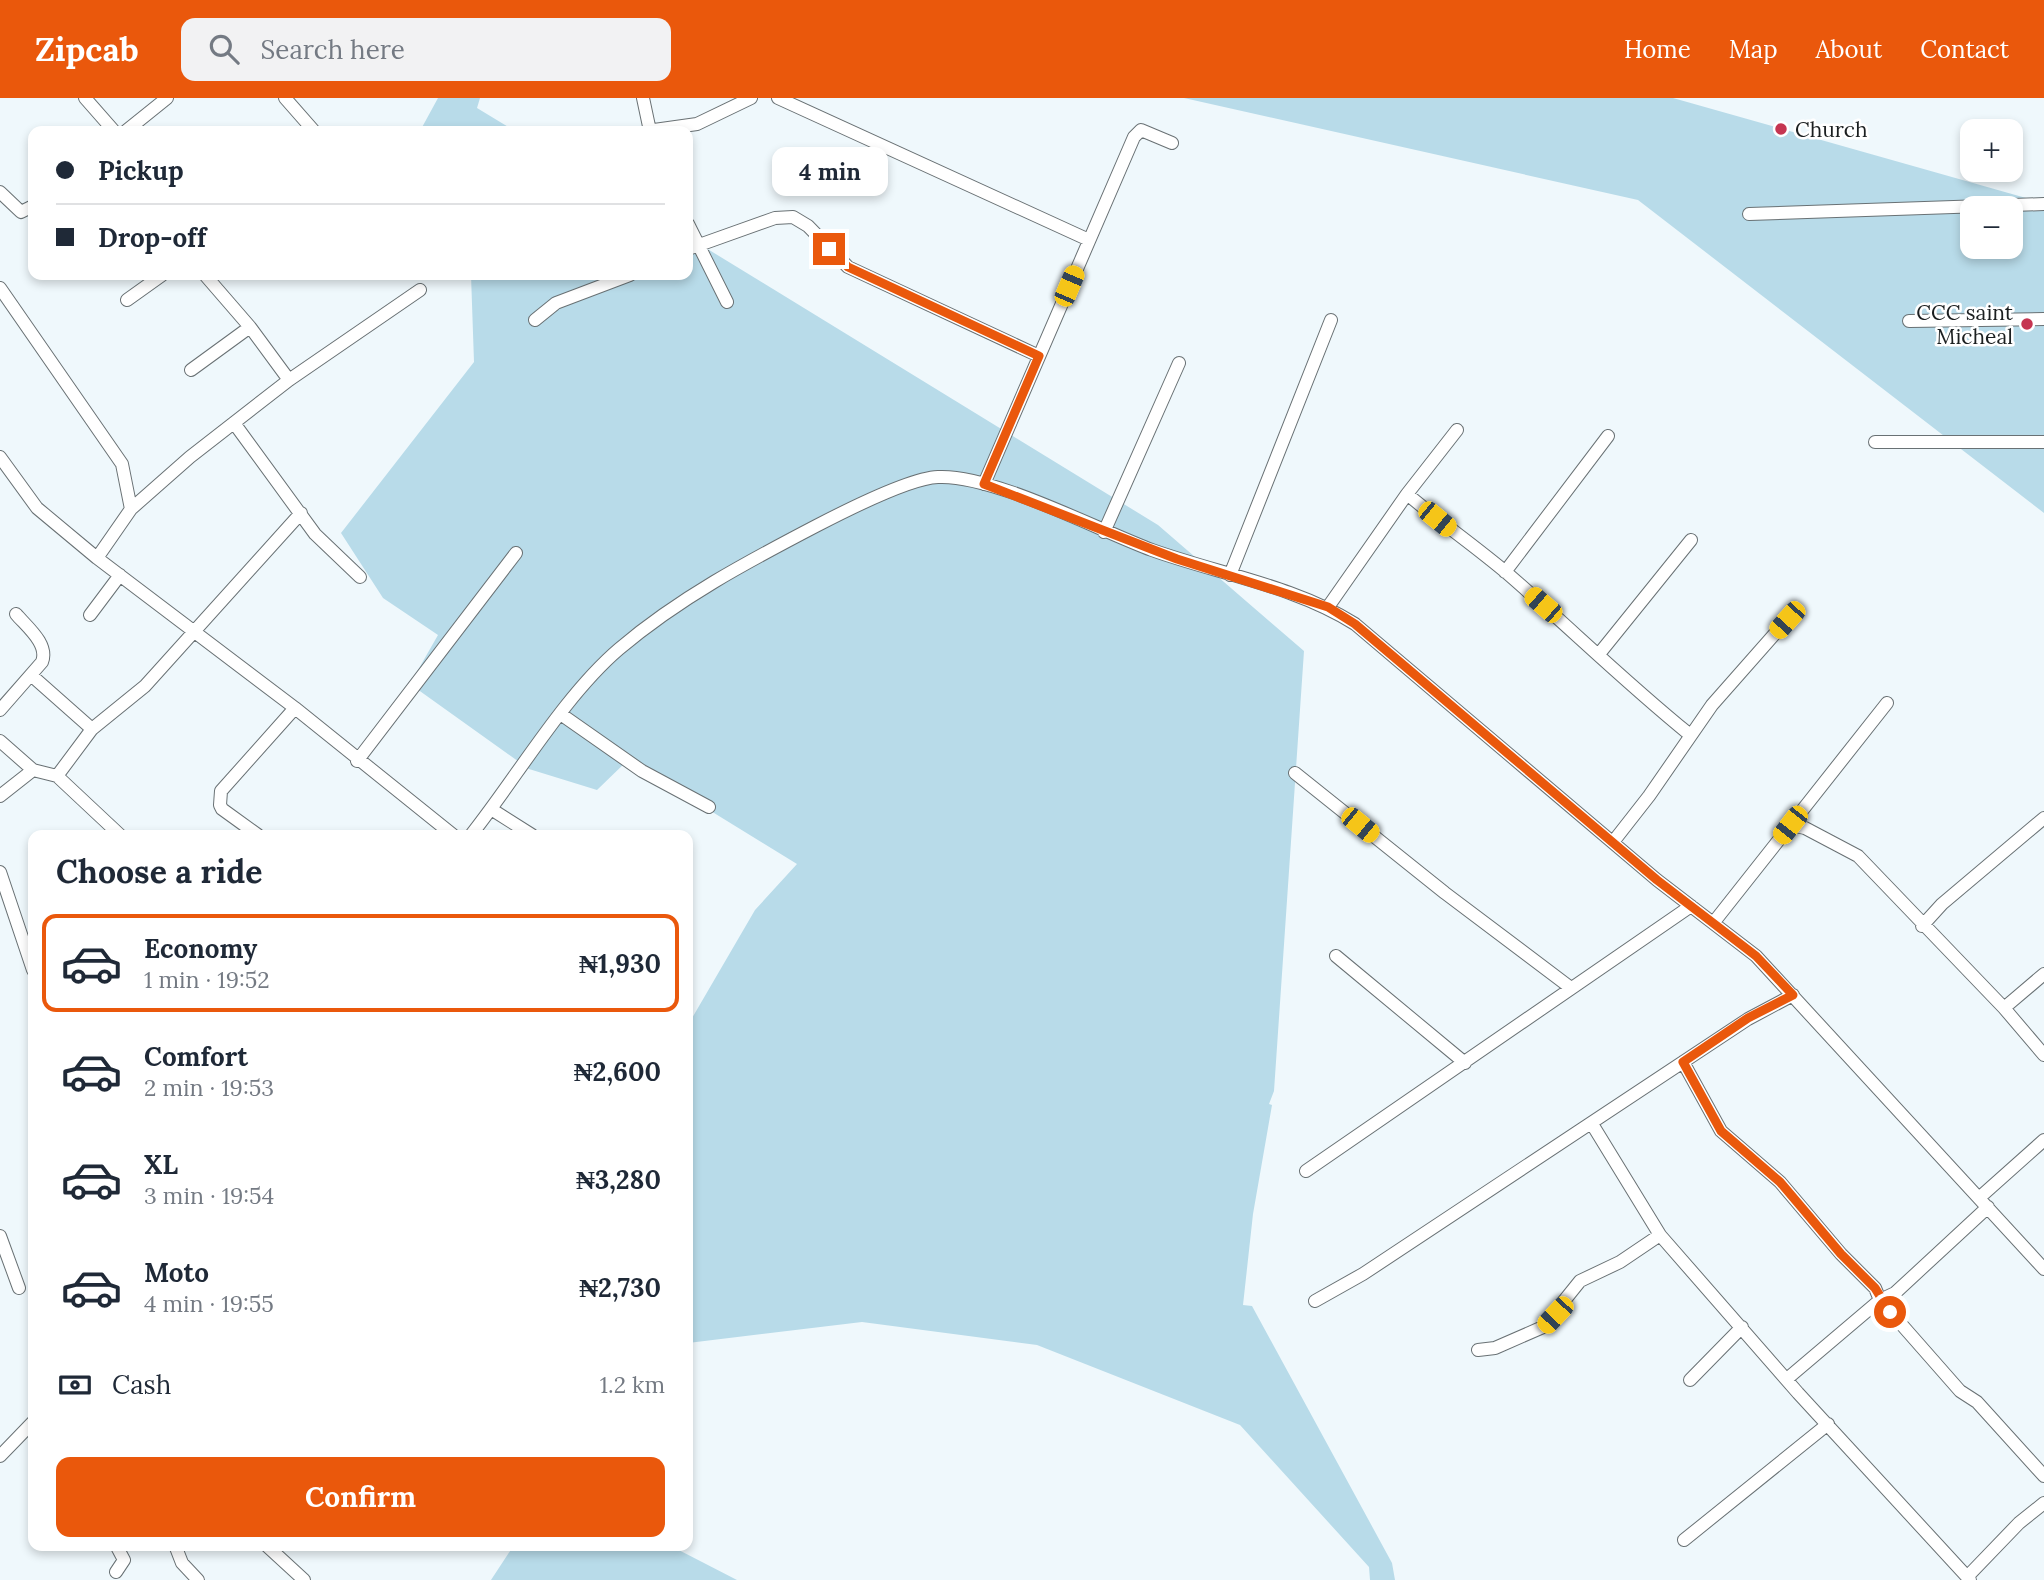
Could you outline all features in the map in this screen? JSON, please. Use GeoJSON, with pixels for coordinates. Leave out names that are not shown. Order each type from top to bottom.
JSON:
{"type":"FeatureCollection","features":[{"type":"Feature","properties":{"kind":"street"},"geometry":{"type":"LineString","coordinates":[[85,98],[110,126]]}},
{"type":"Feature","properties":{"kind":"street"},"geometry":{"type":"LineString","coordinates":[[132,126],[167,98]]}},
{"type":"Feature","properties":{"kind":"street"},"geometry":{"type":"LineString","coordinates":[[285,98],[310,126]]}},
{"type":"Feature","properties":{"kind":"street"},"geometry":{"type":"LineString","coordinates":[[643,98],[648,126]]}},
{"type":"Feature","properties":{"kind":"street"},"geometry":{"type":"LineString","coordinates":[[683,126],[697,124],[751,98]]}},
{"type":"Feature","properties":{"kind":"street"},"geometry":{"type":"LineString","coordinates":[[778,98],[1089,240]]}},
{"type":"Feature","properties":{"kind":"street"},"geometry":{"type":"LineString","coordinates":[[984,484],[1137,132],[1141,130],[1172,143]]}},
{"type":"Feature","properties":{"kind":"street"},"geometry":{"type":"LineString","coordinates":[[0,192],[21,212],[28,208]]}},
{"type":"Feature","properties":{"kind":"street"},"geometry":{"type":"LineString","coordinates":[[1749,214],[2044,204]]}},
{"type":"Feature","properties":{"kind":"street"},"geometry":{"type":"LineString","coordinates":[[693,247],[784,216],[793,217],[808,226],[848,267],[1039,356]]}},
{"type":"Feature","properties":{"kind":"street"},"geometry":{"type":"LineString","coordinates":[[693,249],[727,302]]}},
{"type":"Feature","properties":{"kind":"street"},"geometry":{"type":"LineString","coordinates":[[127,300],[155,280]]}},
{"type":"Feature","properties":{"kind":"street"},"geometry":{"type":"LineString","coordinates":[[209,280],[250,327],[289,380]]}},
{"type":"Feature","properties":{"kind":"street"},"geometry":{"type":"LineString","coordinates":[[536,320],[556,303],[617,280]]}},
{"type":"Feature","properties":{"kind":"street"},"geometry":{"type":"LineString","coordinates":[[0,288],[122,464],[131,509]]}},
{"type":"Feature","properties":{"kind":"street"},"geometry":{"type":"LineString","coordinates":[[97,558],[131,509],[234,423],[289,380],[420,290]]}},
{"type":"Feature","properties":{"kind":"street"},"geometry":{"type":"LineString","coordinates":[[1909,321],[2044,319]]}},
{"type":"Feature","properties":{"kind":"street"},"geometry":{"type":"LineString","coordinates":[[1230,575],[1331,320]]}},
{"type":"Feature","properties":{"kind":"street"},"geometry":{"type":"LineString","coordinates":[[191,370],[250,327]]}},
{"type":"Feature","properties":{"kind":"street"},"geometry":{"type":"LineString","coordinates":[[1104,532],[1179,363]]}},
{"type":"Feature","properties":{"kind":"street"},"geometry":{"type":"LineString","coordinates":[[234,423],[335,556],[360,577]]}},
{"type":"Feature","properties":{"kind":"street"},"geometry":{"type":"LineString","coordinates":[[1328,607],[1407,494],[1457,430]]}},
{"type":"Feature","properties":{"kind":"street"},"geometry":{"type":"LineString","coordinates":[[1505,572],[1608,436]]}},
{"type":"Feature","properties":{"kind":"street"},"geometry":{"type":"LineString","coordinates":[[1875,442],[2044,442]]}},
{"type":"Feature","properties":{"kind":"street"},"geometry":{"type":"LineString","coordinates":[[0,457],[37,508],[97,558],[295,708],[357,761],[447,830]]}},
{"type":"Feature","properties":{"kind":"street"},"geometry":{"type":"LineString","coordinates":[[475,830],[562,715],[618,650],[726,572],[854,507],[901,488],[937,477],[984,484],[1104,532],[1328,607],[1363,631],[1613,842],[1756,956],[2044,1269]]}},
{"type":"Feature","properties":{"kind":"street"},"geometry":{"type":"LineString","coordinates":[[1407,494],[1505,572],[1600,654],[1636,691],[1689,734]]}},
{"type":"Feature","properties":{"kind":"street"},"geometry":{"type":"LineString","coordinates":[[57,776],[92,729],[145,686],[301,513]]}},
{"type":"Feature","properties":{"kind":"street"},"geometry":{"type":"LineString","coordinates":[[1600,654],[1691,540]]}},
{"type":"Feature","properties":{"kind":"street"},"geometry":{"type":"LineString","coordinates":[[357,761],[516,554]]}},
{"type":"Feature","properties":{"kind":"street"},"geometry":{"type":"LineString","coordinates":[[90,615],[120,575]]}},
{"type":"Feature","properties":{"kind":"street"},"geometry":{"type":"LineString","coordinates":[[0,710],[45,655],[41,643],[16,614]]}},
{"type":"Feature","properties":{"kind":"street"},"geometry":{"type":"LineString","coordinates":[[1613,842],[1649,796],[1689,734],[1787,620]]}},
{"type":"Feature","properties":{"kind":"street"},"geometry":{"type":"LineString","coordinates":[[31,675],[92,729]]}},
{"type":"Feature","properties":{"kind":"street"},"geometry":{"type":"LineString","coordinates":[[1714,922],[1887,703]]}},
{"type":"Feature","properties":{"kind":"street"},"geometry":{"type":"LineString","coordinates":[[251,830],[222,809],[221,791],[295,708]]}},
{"type":"Feature","properties":{"kind":"street"},"geometry":{"type":"LineString","coordinates":[[562,715],[642,771],[709,807]]}},
{"type":"Feature","properties":{"kind":"street"},"geometry":{"type":"LineString","coordinates":[[0,741],[33,770],[57,776],[115,830]]}},
{"type":"Feature","properties":{"kind":"street"},"geometry":{"type":"LineString","coordinates":[[0,796],[33,770]]}},
{"type":"Feature","properties":{"kind":"street"},"geometry":{"type":"LineString","coordinates":[[1296,773],[1446,894],[1571,988]]}},
{"type":"Feature","properties":{"kind":"street"},"geometry":{"type":"LineString","coordinates":[[491,809],[524,830]]}},
{"type":"Feature","properties":{"kind":"street"},"geometry":{"type":"LineString","coordinates":[[1922,926],[1942,905],[2044,818]]}},
{"type":"Feature","properties":{"kind":"street"},"geometry":{"type":"LineString","coordinates":[[1790,825],[1805,828],[1858,856],[1922,926],[2004,1008],[2044,1055]]}},
{"type":"Feature","properties":{"kind":"street"},"geometry":{"type":"LineString","coordinates":[[0,872],[28,955]]}},
{"type":"Feature","properties":{"kind":"street"},"geometry":{"type":"LineString","coordinates":[[1306,1171],[1692,906]]}},
{"type":"Feature","properties":{"kind":"street"},"geometry":{"type":"LineString","coordinates":[[1336,956],[1465,1063]]}},
{"type":"Feature","properties":{"kind":"street"},"geometry":{"type":"LineString","coordinates":[[2004,1008],[2044,974]]}},
{"type":"Feature","properties":{"kind":"street"},"geometry":{"type":"LineString","coordinates":[[1315,1301],[1363,1274],[1748,1018],[1793,995]]}},
{"type":"Feature","properties":{"kind":"street"},"geometry":{"type":"LineString","coordinates":[[1683,1062],[1721,1131],[1780,1182],[1841,1254],[1875,1288],[1880,1300],[1959,1391],[1977,1402],[2044,1476]]}},
{"type":"Feature","properties":{"kind":"street"},"geometry":{"type":"LineString","coordinates":[[1592,1124],[1660,1235],[1969,1578],[2019,1522],[2044,1503]]}},
{"type":"Feature","properties":{"kind":"street"},"geometry":{"type":"LineString","coordinates":[[1788,1378],[1880,1300],[1895,1293],[2044,1140]]}},
{"type":"Feature","properties":{"kind":"street"},"geometry":{"type":"LineString","coordinates":[[1478,1350],[1495,1348],[1543,1327],[1580,1282],[1620,1262],[1660,1235]]}},
{"type":"Feature","properties":{"kind":"street"},"geometry":{"type":"LineString","coordinates":[[0,1236],[19,1288]]}},
{"type":"Feature","properties":{"kind":"street"},"geometry":{"type":"LineString","coordinates":[[1690,1380],[1742,1327]]}},
{"type":"Feature","properties":{"kind":"street"},"geometry":{"type":"LineString","coordinates":[[1684,1540],[1828,1423]]}},
{"type":"Feature","properties":{"kind":"street"},"geometry":{"type":"LineString","coordinates":[[0,1456],[28,1427]]}},
{"type":"Feature","properties":{"kind":"street"},"geometry":{"type":"LineString","coordinates":[[116,1572],[124,1560],[119,1551]]}},
{"type":"Feature","properties":{"kind":"street"},"geometry":{"type":"LineString","coordinates":[[178,1551],[183,1563],[198,1580]]}},
{"type":"Feature","properties":{"kind":"street"},"geometry":{"type":"LineString","coordinates":[[273,1551],[304,1580]]}},
{"type":"Feature","properties":{"kind":"shaded area"},"geometry":{"type":"Polygon","coordinates":[[[438,98],[480,98],[477,108],[507,126],[423,126],[438,98]]]}},
{"type":"Feature","properties":{"kind":"shaded area"},"geometry":{"type":"Polygon","coordinates":[[[1184,98],[1673,98],[1960,179],[1960,182],[1970,182],[2019,196],[1960,196],[1960,259],[2023,259],[2023,197],[2044,203],[2044,513],[1638,200],[1184,98]]]}},
{"type":"Feature","properties":{"kind":"shaded area"},"geometry":{"type":"Polygon","coordinates":[[[693,240],[1158,525],[1304,651],[1274,1091],[1269,1104],[1272,1105],[1253,1214],[1243,1305],[1252,1306],[1392,1563],[1395,1580],[1370,1580],[1369,1567],[1240,1425],[1037,1345],[862,1322],[693,1342],[693,1016],[755,910],[797,864],[628,760],[597,790],[529,769],[410,684],[438,635],[383,598],[341,533],[474,362],[471,280],[693,280],[693,240]]]}},
{"type":"Feature","properties":{"kind":"shaded area"},"geometry":{"type":"Polygon","coordinates":[[[510,1551],[681,1551],[737,1580],[491,1580],[510,1551]]]}},
{"type":"Feature","properties":{"kind":"place","name":"Church"},"geometry":{"type":"Point","coordinates":[1781,129]}},
{"type":"Feature","properties":{"kind":"place","name":"CCC saint Micheal"},"geometry":{"type":"Point","coordinates":[2027,324]}},
{"type":"Feature","properties":{"kind":"route"},"geometry":{"type":"LineString","coordinates":[[829,249],[848,267],[1039,356],[984,484],[1177,559],[1328,607],[1355,624],[1657,880],[1756,956],[1793,995],[1748,1018],[1683,1062],[1721,1131],[1780,1182],[1829,1241],[1875,1288],[1880,1300],[1890,1312]]}}]}
